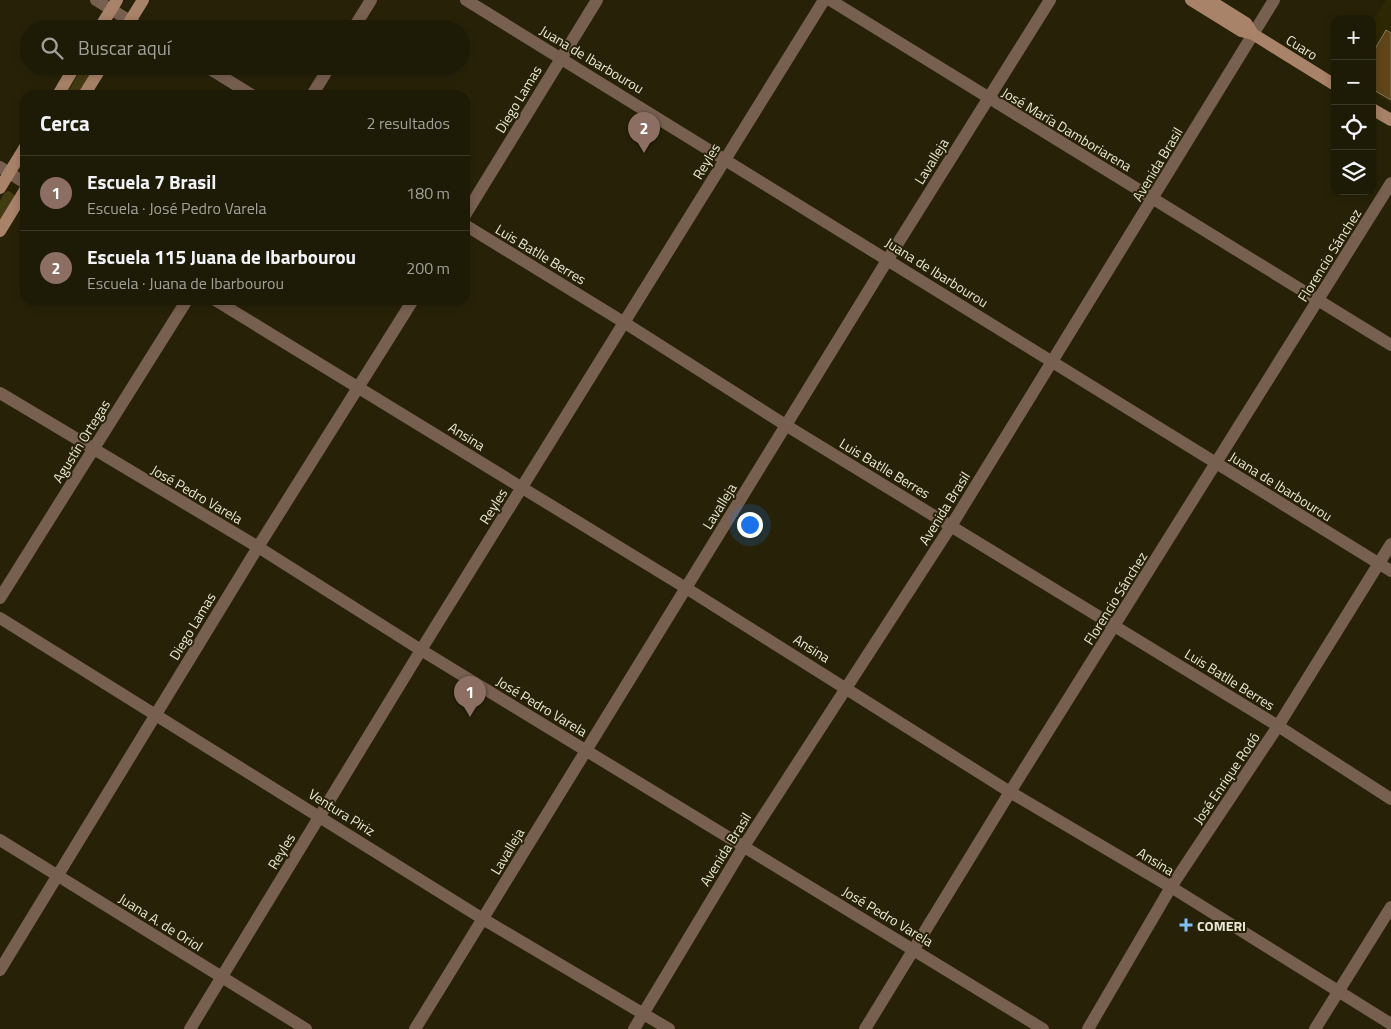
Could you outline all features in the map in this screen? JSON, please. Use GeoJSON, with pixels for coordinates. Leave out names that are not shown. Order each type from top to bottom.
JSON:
{"type":"FeatureCollection","features":[{"type":"Feature","properties":{"kind":"street"},"geometry":{"type":"LineString","coordinates":[[96,0],[114,5],[124,20]]}},
{"type":"Feature","properties":{"kind":"street"},"geometry":{"type":"LineString","coordinates":[[131,20],[143,0]]}},
{"type":"Feature","properties":{"kind":"street"},"geometry":{"type":"LineString","coordinates":[[359,20],[371,0]]}},
{"type":"Feature","properties":{"kind":"street","name":"Juana de Ibarbourou"},"geometry":{"type":"LineString","coordinates":[[466,0],[725,158],[1391,571]]}},
{"type":"Feature","properties":{"kind":"street","name":"Diego Lamas"},"geometry":{"type":"LineString","coordinates":[[470,207],[596,0]]}},
{"type":"Feature","properties":{"kind":"street","name":"Reyles"},"geometry":{"type":"LineString","coordinates":[[190,1029],[421,650],[824,0]]}},
{"type":"Feature","properties":{"kind":"street","name":"José María Damboriarena"},"geometry":{"type":"LineString","coordinates":[[830,0],[1391,346]]}},
{"type":"Feature","properties":{"kind":"street","name":"Lavalleja"},"geometry":{"type":"LineString","coordinates":[[415,1029],[888,259],[1050,0]]}},
{"type":"Feature","properties":{"kind":"street","name":"Cuaro"},"geometry":{"type":"LineString","coordinates":[[1191,0],[1241,31],[1253,34],[1331,83]]}},
{"type":"Feature","properties":{"kind":"street","name":"Cuaro"},"geometry":{"type":"LineString","coordinates":[[1209,0],[1246,23],[1253,34]]}},
{"type":"Feature","properties":{"kind":"street","name":"Avenida Brasil"},"geometry":{"type":"LineString","coordinates":[[634,1029],[744,846],[951,526],[1274,0]]}},
{"type":"Feature","properties":{"kind":"street"},"geometry":{"type":"LineString","coordinates":[[105,20],[114,5]]}},
{"type":"Feature","properties":{"kind":"street"},"geometry":{"type":"LineString","coordinates":[[61,90],[70,75]]}},
{"type":"Feature","properties":{"kind":"street"},"geometry":{"type":"LineString","coordinates":[[87,90],[96,75]]}},
{"type":"Feature","properties":{"kind":"street"},"geometry":{"type":"LineString","coordinates":[[220,75],[244,90]]}},
{"type":"Feature","properties":{"kind":"street"},"geometry":{"type":"LineString","coordinates":[[315,90],[324,75]]}},
{"type":"Feature","properties":{"kind":"street"},"geometry":{"type":"LineString","coordinates":[[1376,111],[1391,120]]}},
{"type":"Feature","properties":{"kind":"street"},"geometry":{"type":"LineString","coordinates":[[0,188],[5,170],[20,153]]}},
{"type":"Feature","properties":{"kind":"street"},"geometry":{"type":"LineString","coordinates":[[5,170],[20,180]]}},
{"type":"Feature","properties":{"kind":"street","name":"Florencio Sánchez"},"geometry":{"type":"LineString","coordinates":[[865,1029],[1010,792],[1217,464],[1391,183]]}},
{"type":"Feature","properties":{"kind":"street"},"geometry":{"type":"LineString","coordinates":[[0,231],[20,198]]}},
{"type":"Feature","properties":{"kind":"street","name":"Luis Batlle Berres"},"geometry":{"type":"LineString","coordinates":[[470,228],[625,323],[786,426],[1278,726],[1391,799]]}},
{"type":"Feature","properties":{"kind":"street","name":"Agustín Ortegas"},"geometry":{"type":"LineString","coordinates":[[0,598],[184,305]]}},
{"type":"Feature","properties":{"kind":"street","name":"Ansina"},"geometry":{"type":"LineString","coordinates":[[223,305],[686,588],[1010,792],[1171,887],[1391,1024]]}},
{"type":"Feature","properties":{"kind":"street","name":"Diego Lamas"},"geometry":{"type":"LineString","coordinates":[[0,970],[258,547],[410,305]]}},
{"type":"Feature","properties":{"kind":"street","name":"José Pedro Varela"},"geometry":{"type":"LineString","coordinates":[[0,393],[258,547],[421,650],[1043,1029]]}},
{"type":"Feature","properties":{"kind":"street","name":"José Enrique Rodó"},"geometry":{"type":"LineString","coordinates":[[1088,1029],[1171,887],[1278,726],[1391,544]]}},
{"type":"Feature","properties":{"kind":"street","name":"Ventura Piriz"},"geometry":{"type":"LineString","coordinates":[[0,618],[483,919],[669,1029]]}},
{"type":"Feature","properties":{"kind":"street","name":"Juana A. de Oriol"},"geometry":{"type":"LineString","coordinates":[[0,840],[306,1029]]}},
{"type":"Feature","properties":{"kind":"street"},"geometry":{"type":"LineString","coordinates":[[1315,1029],[1391,907]]}},
{"type":"Feature","properties":{"kind":"shaded area"},"geometry":{"type":"Polygon","coordinates":[[[1386,0],[1391,0],[1391,104],[1376,95],[1376,16],[1386,0]]]}},
{"type":"Feature","properties":{"kind":"shaded area"},"geometry":{"type":"Polygon","coordinates":[[[78,75],[89,75],[80,90],[69,90],[78,75]]]}},
{"type":"Feature","properties":{"kind":"shaded area"},"geometry":{"type":"Polygon","coordinates":[[[9,191],[14,195],[14,198],[0,220],[0,201],[5,192],[9,191]]]}},
{"type":"Feature","properties":{"kind":"building"},"geometry":{"type":"Polygon","coordinates":[[[1386,30],[1391,33],[1391,100],[1376,91],[1376,47],[1386,30]]]}},
{"type":"Feature","properties":{"kind":"place","name":"Escuela 115 Juana de Ibarbourou"},"geometry":{"type":"Point","coordinates":[644,153]}},
{"type":"Feature","properties":{"kind":"place","name":"Escuela 7 Brasil"},"geometry":{"type":"Point","coordinates":[470,717]}},
{"type":"Feature","properties":{"kind":"place","name":"COMERI"},"geometry":{"type":"Point","coordinates":[1186,925]}}]}
